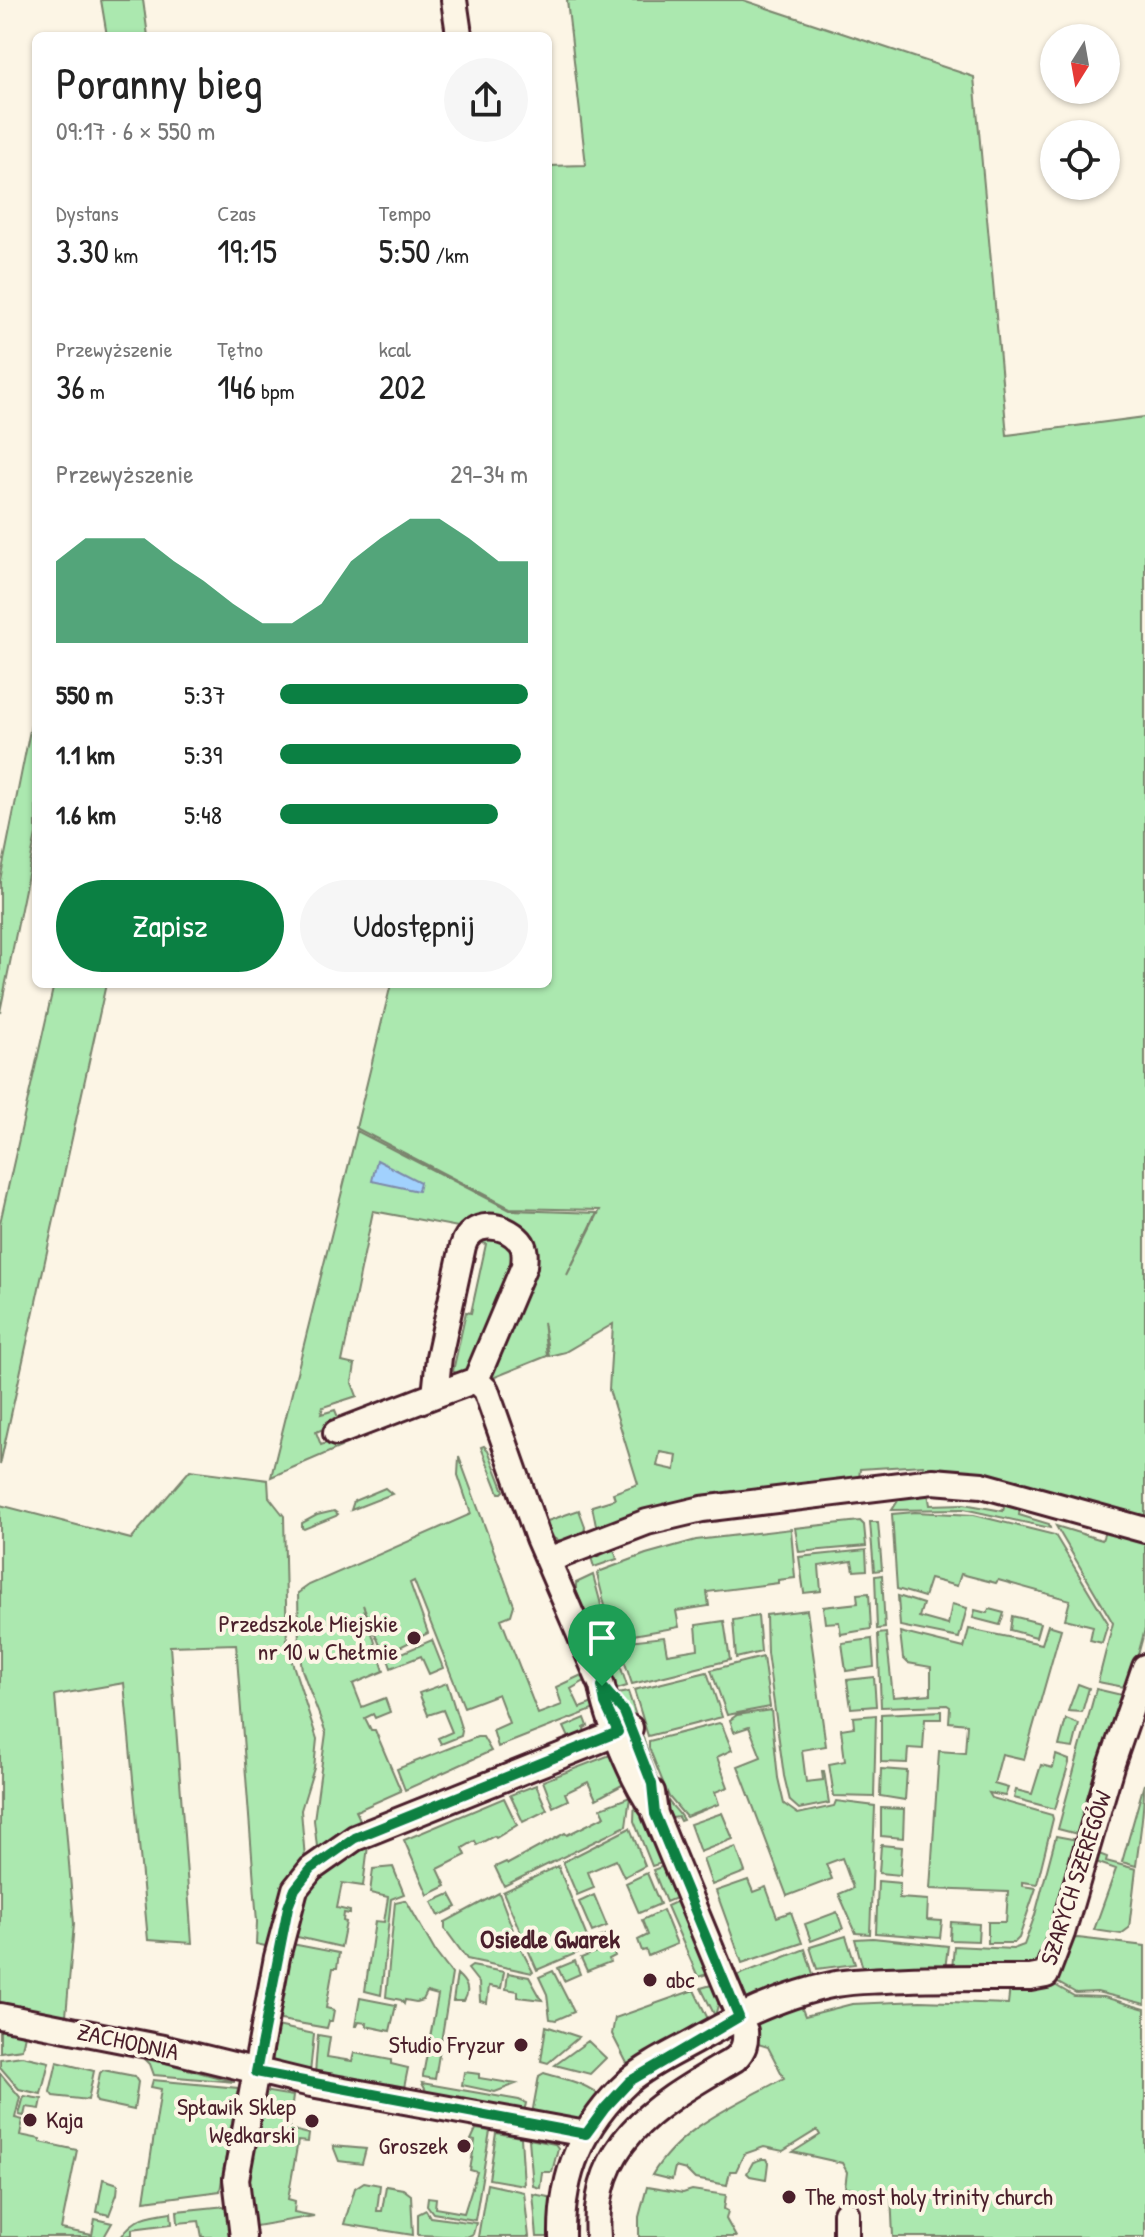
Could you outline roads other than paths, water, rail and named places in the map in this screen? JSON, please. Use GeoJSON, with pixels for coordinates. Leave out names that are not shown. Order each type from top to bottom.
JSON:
{"type":"FeatureCollection","features":[{"type":"Feature","properties":{"kind":"street"},"geometry":{"type":"LineString","coordinates":[[454,0],[459,32]]}},
{"type":"Feature","properties":{"kind":"street"},"geometry":{"type":"LineString","coordinates":[[336,1433],[476,1380],[524,1266],[525,1253],[520,1241],[500,1229],[482,1226],[466,1237],[439,1357],[435,1395]]}},
{"type":"Feature","properties":{"kind":"street"},"geometry":{"type":"LineString","coordinates":[[476,1380],[486,1390],[538,1538],[602,1686],[624,1712],[624,1730],[652,1784],[652,1807],[746,2037],[742,2053],[656,2108],[615,2155],[597,2208],[598,2237]]}},
{"type":"Feature","properties":{"kind":"street"},"geometry":{"type":"LineString","coordinates":[[548,1560],[647,1522],[702,1509],[933,1481],[982,1485],[1145,1530]]}},
{"type":"Feature","properties":{"kind":"street","name":"SZARYCH SZEREGÓW"},"geometry":{"type":"LineString","coordinates":[[562,2237],[566,2182],[586,2134],[605,2108],[630,2081],[739,2017],[838,1983],[1046,1975],[1145,1667]]}},
{"type":"Feature","properties":{"kind":"street"},"geometry":{"type":"LineString","coordinates":[[243,2237],[236,2179],[277,1957],[295,1889],[326,1856],[355,1838],[624,1730]]}},
{"type":"Feature","properties":{"kind":"street","name":"ZACHODNIA"},"geometry":{"type":"LineString","coordinates":[[0,2016],[163,2048],[256,2072],[586,2134]]}},
{"type":"Feature","properties":{"kind":"water"},"geometry":{"type":"Polygon","coordinates":[[[377,1160],[420,1182],[418,1191],[372,1181],[377,1160]]]}},
{"type":"Feature","properties":{"kind":"place","name":"Przedszkole Miejskie nr 10 w Chełmie"},"geometry":{"type":"Point","coordinates":[414,1638]}},
{"type":"Feature","properties":{"kind":"place","name":"abc"},"geometry":{"type":"Point","coordinates":[650,1980]}},
{"type":"Feature","properties":{"kind":"place","name":"Studio Fryzur"},"geometry":{"type":"Point","coordinates":[521,2045]}},
{"type":"Feature","properties":{"kind":"place","name":"Kaja"},"geometry":{"type":"Point","coordinates":[30,2120]}},
{"type":"Feature","properties":{"kind":"place","name":"Spławik Sklep Wędkarski"},"geometry":{"type":"Point","coordinates":[312,2121]}},
{"type":"Feature","properties":{"kind":"place","name":"Groszek"},"geometry":{"type":"Point","coordinates":[464,2146]}},
{"type":"Feature","properties":{"kind":"place","name":"The most holy trinity church"},"geometry":{"type":"Point","coordinates":[789,2197]}},
{"type":"Feature","properties":{"kind":"district","name":"Osiedle Gwarek"},"geometry":{"type":"Point","coordinates":[550,1939]}}]}
